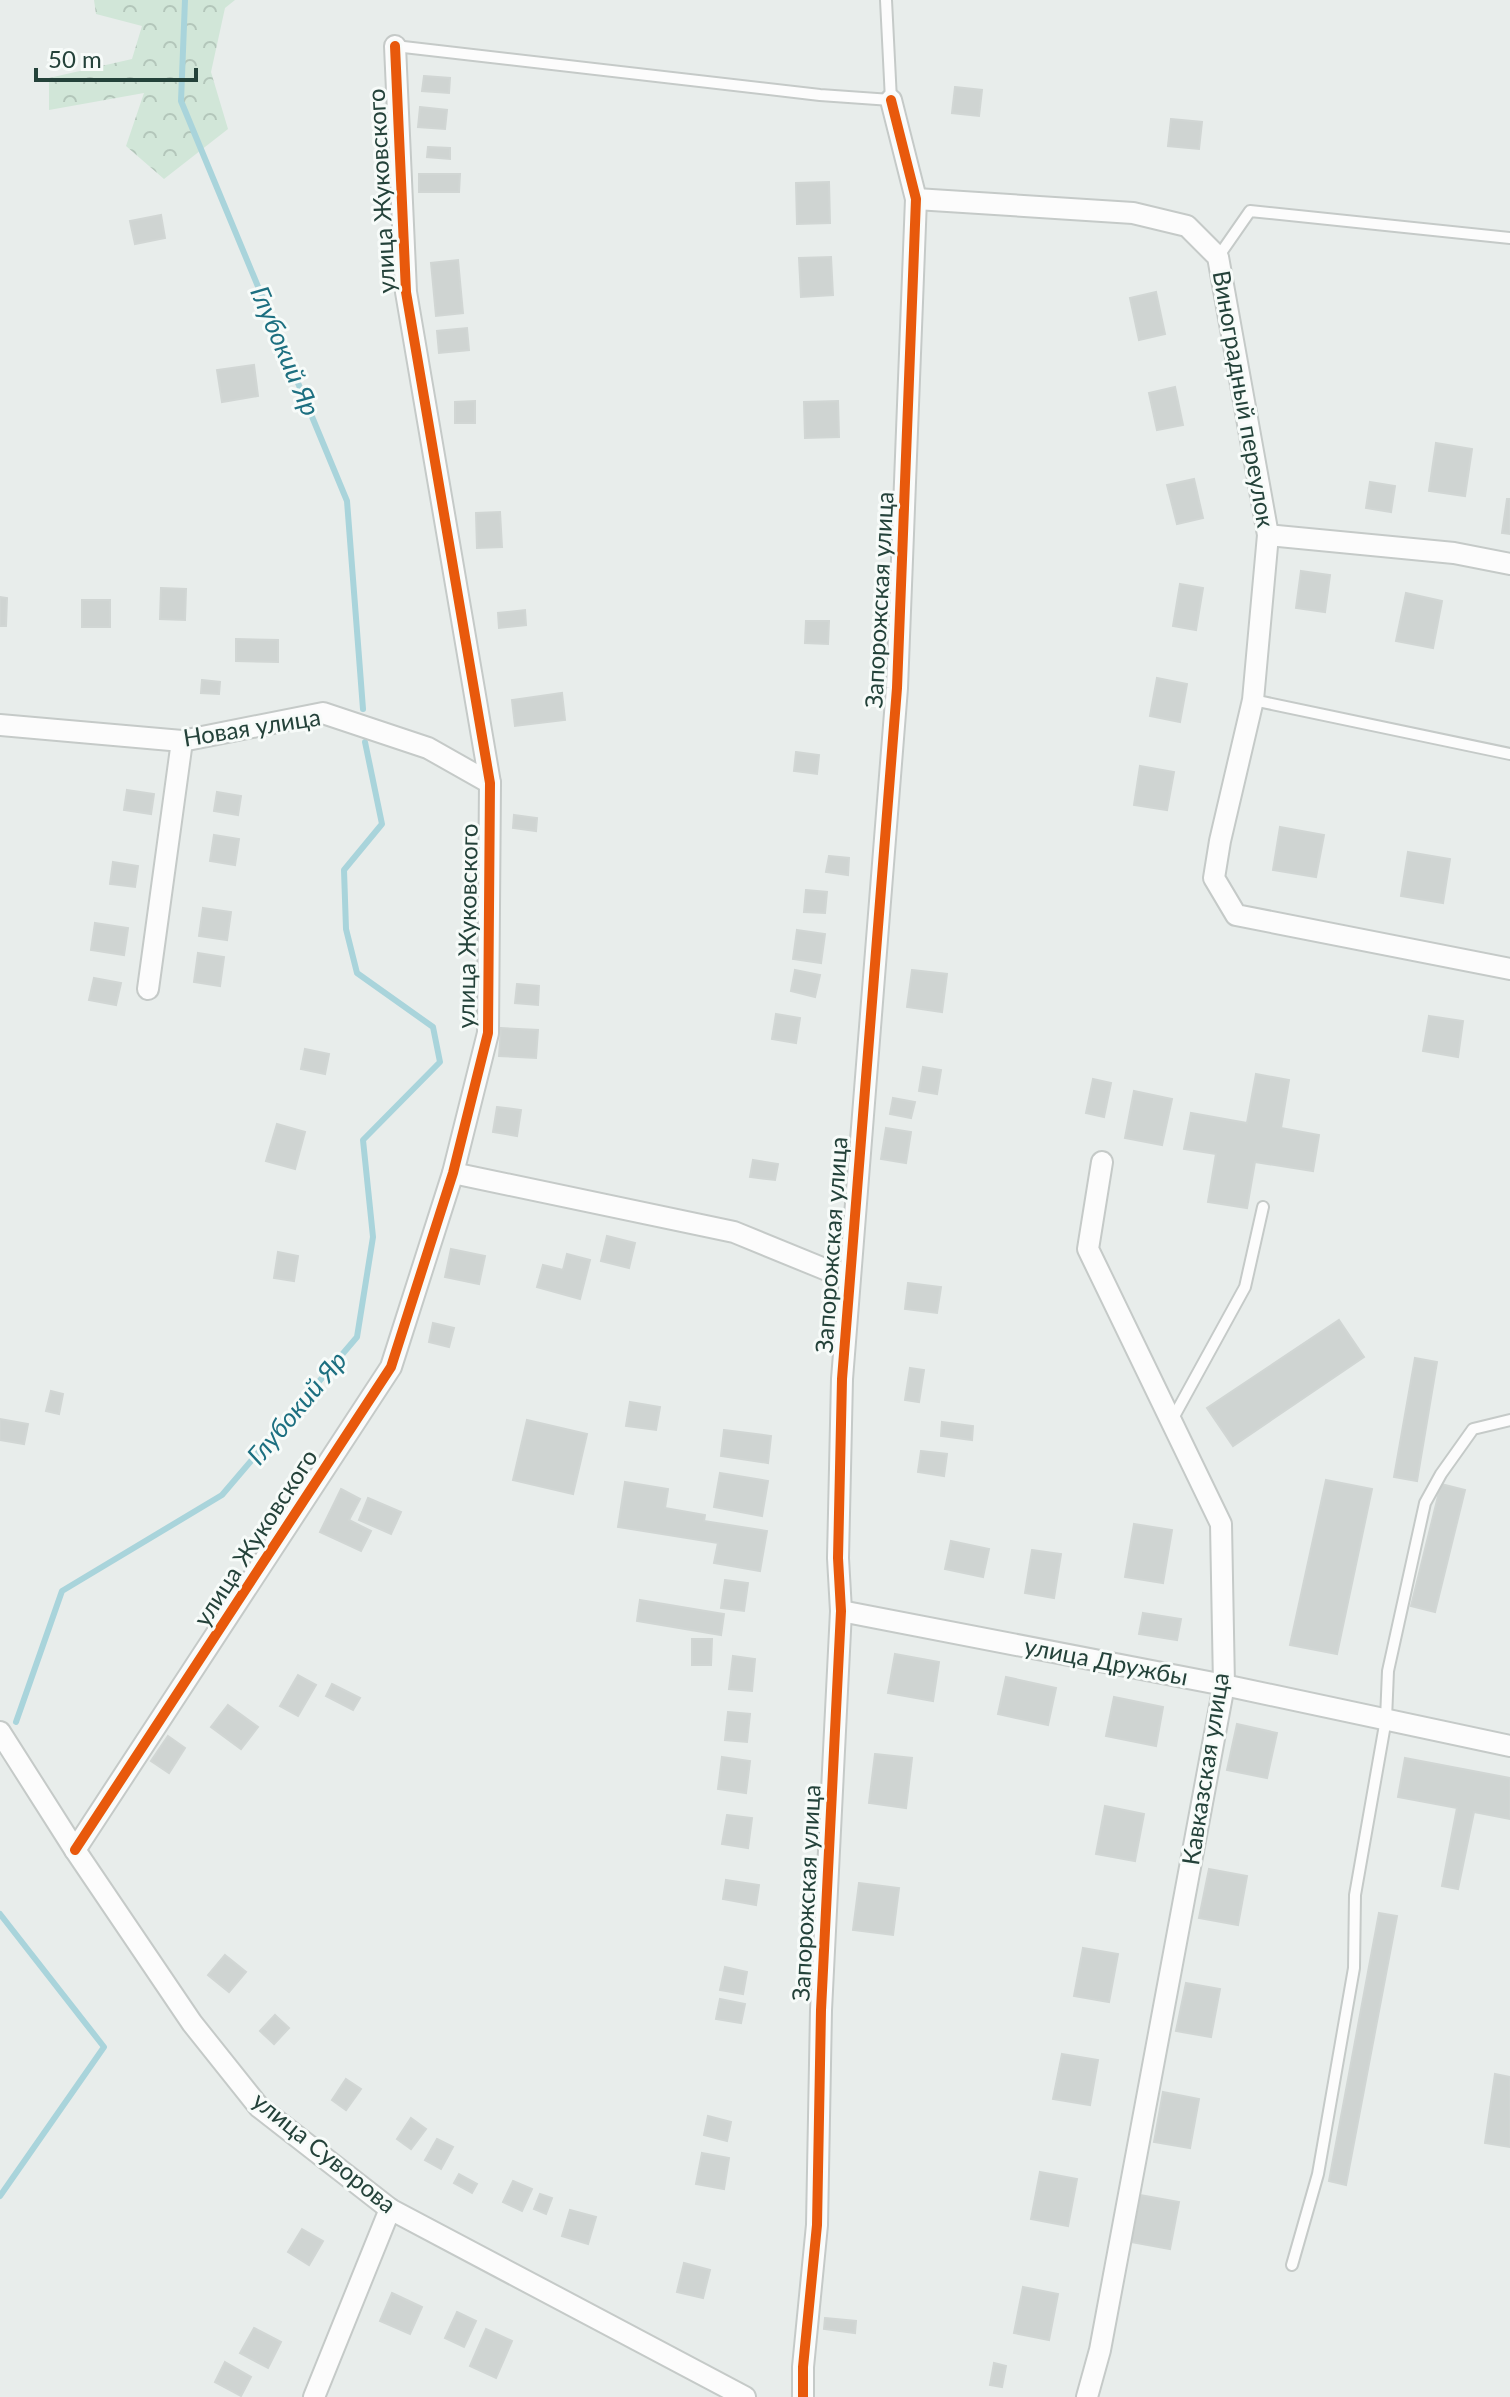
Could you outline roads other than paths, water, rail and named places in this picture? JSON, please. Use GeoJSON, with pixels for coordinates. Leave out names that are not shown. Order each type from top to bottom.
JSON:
{"type":"FeatureCollection","features":[{"type":"Feature","properties":{"kind":"street","name":"улица Жуковского"},"geometry":{"type":"LineString","coordinates":[[75,1850],[391,1367],[453,1173],[488,1033],[490,783],[406,292],[395,46]]}},
{"type":"Feature","properties":{"kind":"street","name":"Запорожская улица"},"geometry":{"type":"LineString","coordinates":[[803,2397],[803,2367],[817,2225],[821,2010],[841,1611],[838,1543],[842,1379],[897,688],[916,199],[891,100]]}},
{"type":"Feature","properties":{"kind":"street"},"geometry":{"type":"LineString","coordinates":[[916,199],[1133,213],[1187,226],[1218,257]]}},
{"type":"Feature","properties":{"kind":"street","name":"Виноградный переулок"},"geometry":{"type":"LineString","coordinates":[[1218,257],[1268,535],[1253,700],[1214,878],[1236,915],[1510,969]]}},
{"type":"Feature","properties":{"kind":"street"},"geometry":{"type":"LineString","coordinates":[[1268,535],[1454,553],[1510,564]]}},
{"type":"Feature","properties":{"kind":"street","name":"Новая улица"},"geometry":{"type":"LineString","coordinates":[[0,725],[182,741],[323,713],[428,748],[490,783]]}},
{"type":"Feature","properties":{"kind":"street"},"geometry":{"type":"LineString","coordinates":[[148,989],[182,741]]}},
{"type":"Feature","properties":{"kind":"street","name":"Кавказская улица"},"geometry":{"type":"LineString","coordinates":[[1087,2397],[1103,2334],[1224,1685],[1221,1524],[1088,1249],[1102,1162]]}},
{"type":"Feature","properties":{"kind":"street"},"geometry":{"type":"LineString","coordinates":[[453,1173],[734,1232],[849,1279]]}},
{"type":"Feature","properties":{"kind":"street","name":"улица Дружбы"},"geometry":{"type":"LineString","coordinates":[[841,1611],[1224,1685],[1510,1746]]}},
{"type":"Feature","properties":{"kind":"street","name":"улица Суворова"},"geometry":{"type":"LineString","coordinates":[[0,1732],[192,2023],[259,2107],[390,2209],[745,2397]]}},
{"type":"Feature","properties":{"kind":"street"},"geometry":{"type":"LineString","coordinates":[[314,2397],[390,2209]]}},
{"type":"Feature","properties":{"kind":"lane"},"geometry":{"type":"LineString","coordinates":[[395,46],[820,95],[891,100],[886,0]]}},
{"type":"Feature","properties":{"kind":"lane"},"geometry":{"type":"LineString","coordinates":[[1218,257],[1250,211],[1510,238]]}},
{"type":"Feature","properties":{"kind":"lane"},"geometry":{"type":"LineString","coordinates":[[1253,700],[1510,754]]}},
{"type":"Feature","properties":{"kind":"lane"},"geometry":{"type":"LineString","coordinates":[[1171,1421],[1245,1287],[1263,1207]]}},
{"type":"Feature","properties":{"kind":"lane"},"geometry":{"type":"LineString","coordinates":[[1292,2265],[1318,2174],[1352,1983],[1355,1895],[1386,1719],[1388,1671],[1425,1503],[1473,1429],[1510,1420]]}},
{"type":"Feature","properties":{"kind":"waterway","name":"Глубокий Яр"},"geometry":{"type":"LineString","coordinates":[[185,0],[181,101],[347,501],[363,709]]}},
{"type":"Feature","properties":{"kind":"waterway","name":"Глубокий Яр"},"geometry":{"type":"LineString","coordinates":[[16,1722],[62,1591],[222,1495],[357,1337],[373,1237],[363,1140],[440,1062],[433,1027],[357,973],[346,929],[344,870],[382,824],[365,742]]}},
{"type":"Feature","properties":{"kind":"waterway","name":"Глубокий Яр"},"geometry":{"type":"LineString","coordinates":[[0,1914],[104,2047],[0,2196]]}}]}
